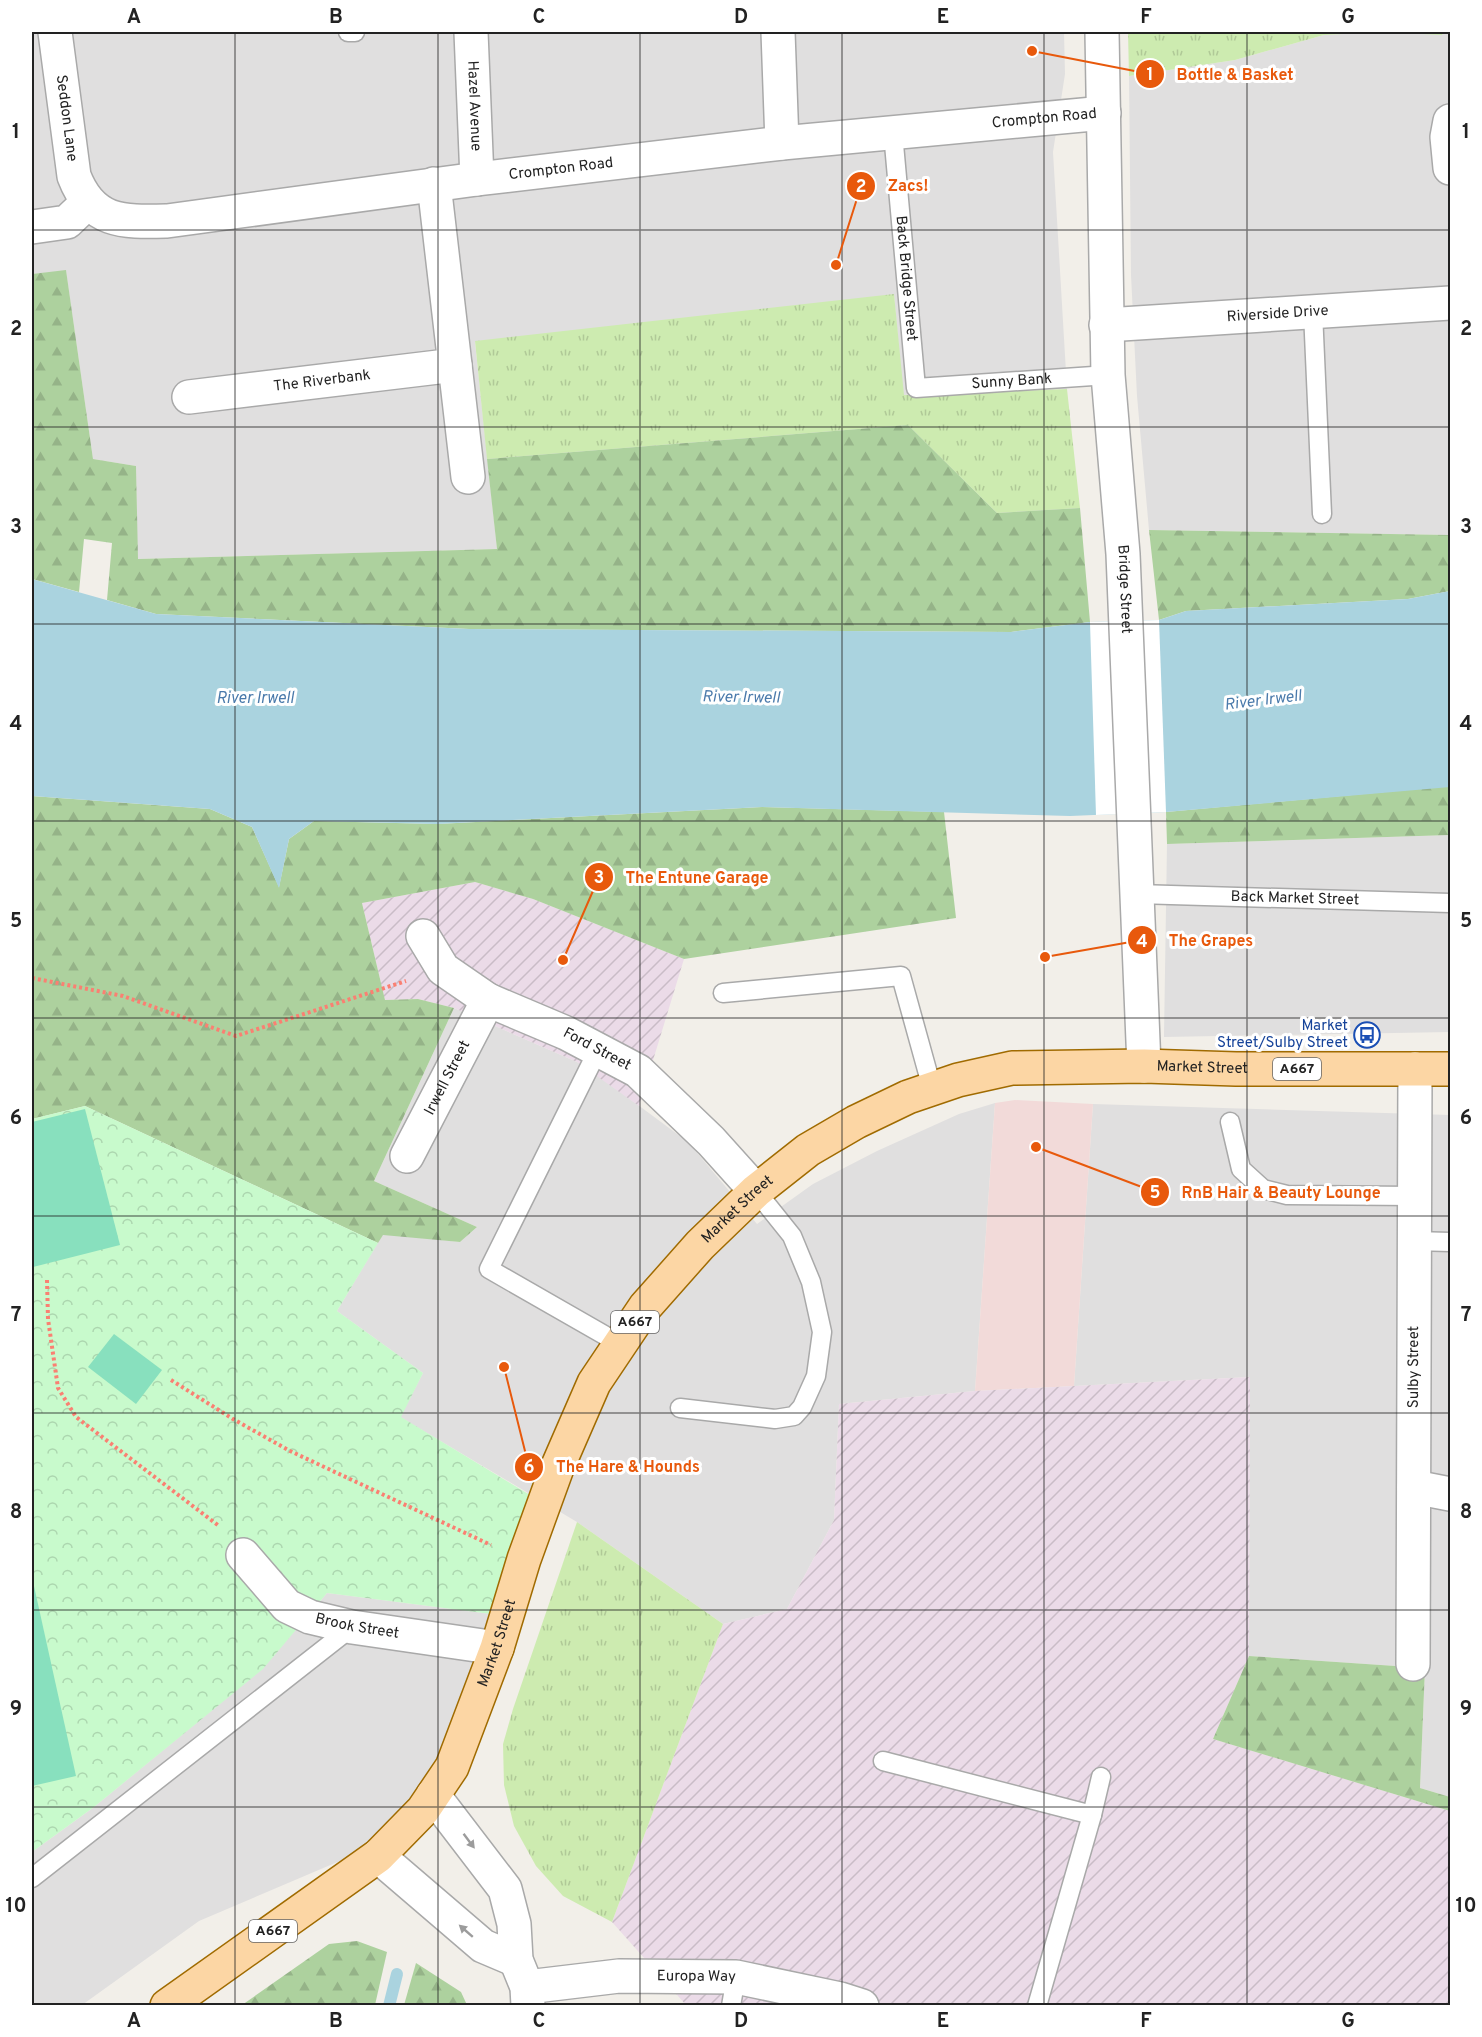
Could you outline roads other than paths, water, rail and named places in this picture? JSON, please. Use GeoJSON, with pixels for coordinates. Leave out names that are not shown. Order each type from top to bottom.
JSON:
{"type":"FeatureCollection","features":[{"type":"Feature","properties":{"kind":"main road","name":"Market Street"},"geometry":{"type":"LineString","coordinates":[[378,1856],[423,1810],[452,1767],[497,1648],[524,1559],[557,1468],[594,1383],[652,1298],[700,1245],[756,1191],[808,1150],[908,1097],[958,1080],[1012,1068],[1144,1066],[1236,1069],[1450,1069]]}},
{"type":"Feature","properties":{"kind":"main road","name":"A667"},"geometry":{"type":"LineString","coordinates":[[167,2006],[378,1856]]}},
{"type":"Feature","properties":{"kind":"street","name":"Hazel Avenue"},"geometry":{"type":"LineString","coordinates":[[471,32],[477,178]]}},
{"type":"Feature","properties":{"kind":"street"},"geometry":{"type":"LineString","coordinates":[[778,32],[782,143]]}},
{"type":"Feature","properties":{"kind":"street","name":"Bridge Street"},"geometry":{"type":"LineString","coordinates":[[1102,32],[1108,375],[1123,554],[1144,1066]]}},
{"type":"Feature","properties":{"kind":"street","name":"Seddon Lane"},"geometry":{"type":"LineString","coordinates":[[48,44],[74,176],[80,192],[88,202]]}},
{"type":"Feature","properties":{"kind":"street","name":"Crompton Road"},"geometry":{"type":"LineString","coordinates":[[88,202],[101,213],[118,219],[139,222],[167,221],[477,178],[782,143],[1104,113]]}},
{"type":"Feature","properties":{"kind":"street"},"geometry":{"type":"LineString","coordinates":[[1450,121],[1447,137],[1450,168]]}},
{"type":"Feature","properties":{"kind":"street"},"geometry":{"type":"LineString","coordinates":[[434,184],[468,477]]}},
{"type":"Feature","properties":{"kind":"street"},"geometry":{"type":"LineString","coordinates":[[32,227],[67,222],[88,202]]}},
{"type":"Feature","properties":{"kind":"street","name":"Riverside Drive"},"geometry":{"type":"LineString","coordinates":[[1106,325],[1450,303]]}},
{"type":"Feature","properties":{"kind":"street","name":"The Riverbank"},"geometry":{"type":"LineString","coordinates":[[189,397],[455,365]]}},
{"type":"Feature","properties":{"kind":"street","name":"Ford Street"},"geometry":{"type":"LineString","coordinates":[[423,936],[442,969],[488,1000],[566,1033],[638,1071],[711,1141],[756,1191]]}},
{"type":"Feature","properties":{"kind":"street","name":"Irwell Street"},"geometry":{"type":"LineString","coordinates":[[407,1156],[488,1000]]}},
{"type":"Feature","properties":{"kind":"street","name":"Sulby Street"},"geometry":{"type":"LineString","coordinates":[[1413,1664],[1415,1069]]}},
{"type":"Feature","properties":{"kind":"street"},"geometry":{"type":"LineString","coordinates":[[1414,1487],[1450,1494]]}},
{"type":"Feature","properties":{"kind":"street","name":"Brook Street"},"geometry":{"type":"LineString","coordinates":[[243,1555],[287,1606],[310,1617],[352,1627],[497,1648]]}},
{"type":"Feature","properties":{"kind":"street"},"geometry":{"type":"LineString","coordinates":[[433,1794],[505,1889],[514,1924],[524,1984]]}},
{"type":"Feature","properties":{"kind":"street","name":"Europa Way"},"geometry":{"type":"LineString","coordinates":[[378,1856],[524,1984],[619,1976],[733,1991],[840,1999],[862,2006]]}},
{"type":"Feature","properties":{"kind":"lane"},"geometry":{"type":"LineString","coordinates":[[348,32],[355,32]]}},
{"type":"Feature","properties":{"kind":"lane","name":"Back Bridge Street"},"geometry":{"type":"LineString","coordinates":[[893,133],[916,388]]}},
{"type":"Feature","properties":{"kind":"lane"},"geometry":{"type":"LineString","coordinates":[[1313,312],[1322,514]]}},
{"type":"Feature","properties":{"kind":"lane","name":"Sunny Bank"},"geometry":{"type":"LineString","coordinates":[[916,388],[1108,375]]}},
{"type":"Feature","properties":{"kind":"lane","name":"Back Market Street"},"geometry":{"type":"LineString","coordinates":[[1137,894],[1450,903]]}},
{"type":"Feature","properties":{"kind":"lane"},"geometry":{"type":"LineString","coordinates":[[723,993],[901,976],[932,1088]]}},
{"type":"Feature","properties":{"kind":"lane"},"geometry":{"type":"LineString","coordinates":[[598,1050],[489,1269],[620,1344]]}},
{"type":"Feature","properties":{"kind":"lane"},"geometry":{"type":"LineString","coordinates":[[1230,1122],[1241,1169],[1263,1189],[1287,1195],[1414,1196]]}},
{"type":"Feature","properties":{"kind":"lane"},"geometry":{"type":"LineString","coordinates":[[680,1408],[775,1419],[794,1416],[802,1407],[816,1376],[822,1332],[811,1282],[792,1236],[756,1191]]}},
{"type":"Feature","properties":{"kind":"lane"},"geometry":{"type":"LineString","coordinates":[[1414,1241],[1450,1242]]}},
{"type":"Feature","properties":{"kind":"lane"},"geometry":{"type":"LineString","coordinates":[[32,1878],[352,1627]]}},
{"type":"Feature","properties":{"kind":"lane"},"geometry":{"type":"LineString","coordinates":[[883,1761],[1092,1815]]}},
{"type":"Feature","properties":{"kind":"lane"},"geometry":{"type":"LineString","coordinates":[[1037,2006],[1101,1777]]}},
{"type":"Feature","properties":{"kind":"water","name":"River Irwell"},"geometry":{"type":"Polygon","coordinates":[[[32,579],[156,614],[469,629],[1011,632],[1090,622],[1159,620],[1186,611],[1408,599],[1450,591],[1450,787],[1166,812],[1070,816],[762,807],[437,824],[314,821],[289,839],[279,888],[252,827],[210,809],[32,796],[32,579]]]}},
{"type":"Feature","properties":{"kind":"waterway"},"geometry":{"type":"LineString","coordinates":[[389,2006],[397,1974]]}},
{"type":"Feature","properties":{"kind":"place","name":"Bottle & Basket"},"geometry":{"type":"Point","coordinates":[1032,51]}},
{"type":"Feature","properties":{"kind":"place","name":"Zacs!"},"geometry":{"type":"Point","coordinates":[836,265]}},
{"type":"Feature","properties":{"kind":"place","name":"The Grapes"},"geometry":{"type":"Point","coordinates":[1045,957]}},
{"type":"Feature","properties":{"kind":"place","name":"The Entune Garage"},"geometry":{"type":"Point","coordinates":[563,960]}},
{"type":"Feature","properties":{"kind":"place","name":"Market Street/Sulby Street"},"geometry":{"type":"Point","coordinates":[1367,1035]}},
{"type":"Feature","properties":{"kind":"place","name":"RnB Hair & Beauty Lounge"},"geometry":{"type":"Point","coordinates":[1036,1147]}},
{"type":"Feature","properties":{"kind":"place","name":"The Hare & Hounds"},"geometry":{"type":"Point","coordinates":[504,1367]}}]}
